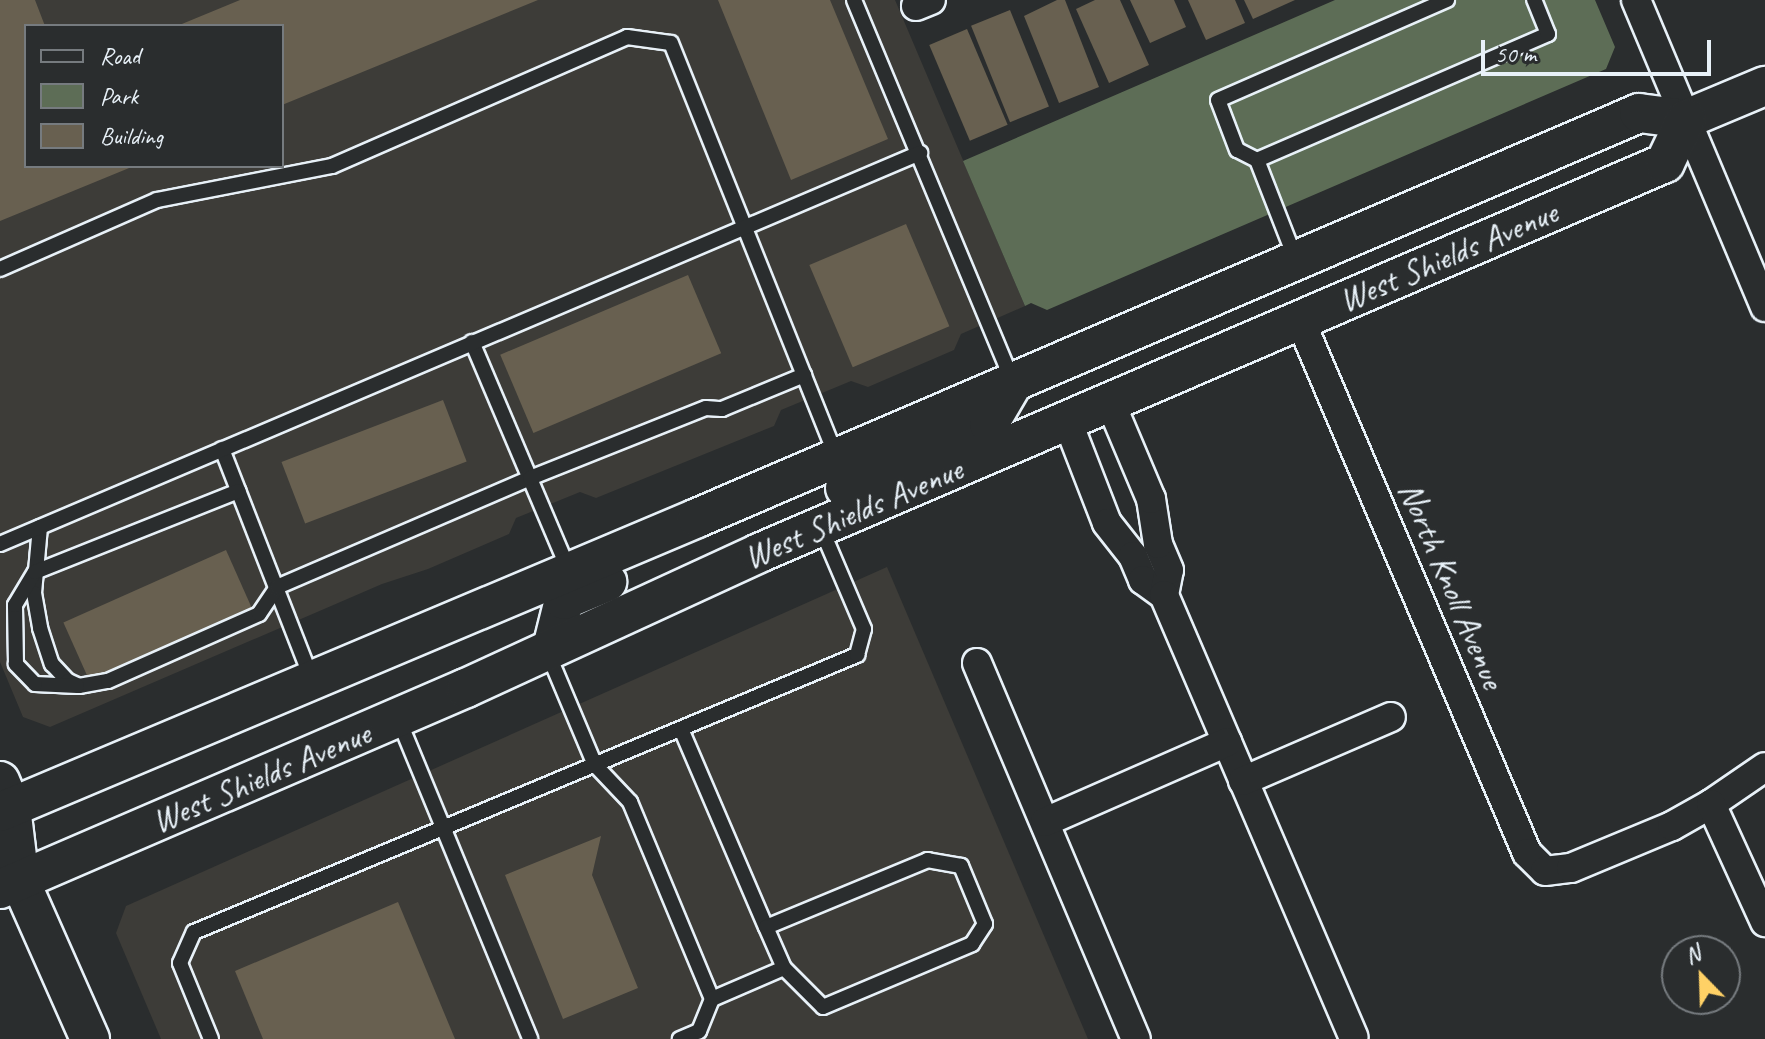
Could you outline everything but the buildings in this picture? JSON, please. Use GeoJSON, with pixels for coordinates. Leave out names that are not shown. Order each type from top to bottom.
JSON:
{"type":"FeatureCollection","features":[{"type":"Feature","properties":{"kind":"street"},"geometry":{"type":"LineString","coordinates":[[1636,0],[1765,307]]}},
{"type":"Feature","properties":{"kind":"street","name":"West Shields Avenue"},"geometry":{"type":"LineString","coordinates":[[4,800],[313,680],[1639,113],[1686,119],[1765,86]]}},
{"type":"Feature","properties":{"kind":"street","name":"West Shields Avenue"},"geometry":{"type":"LineString","coordinates":[[7,878],[398,717],[781,544],[1665,163],[1686,119]]}},
{"type":"Feature","properties":{"kind":"street","name":"North Knoll Avenue"},"geometry":{"type":"LineString","coordinates":[[1300,320],[1527,853],[1545,871],[1571,868],[1672,826],[1711,804]]}},
{"type":"Feature","properties":{"kind":"street"},"geometry":{"type":"LineString","coordinates":[[781,544],[799,508],[989,424],[1013,383]]}},
{"type":"Feature","properties":{"kind":"street"},"geometry":{"type":"LineString","coordinates":[[1110,402],[1151,499],[1158,544],[1169,570],[1164,595]]}},
{"type":"Feature","properties":{"kind":"street"},"geometry":{"type":"LineString","coordinates":[[1067,420],[1107,523],[1133,556],[1143,580],[1164,595],[1353,1037]]}},
{"type":"Feature","properties":{"kind":"street"},"geometry":{"type":"LineString","coordinates":[[549,649],[564,600],[674,553],[697,518]]}},
{"type":"Feature","properties":{"kind":"street"},"geometry":{"type":"LineString","coordinates":[[977,663],[1136,1039]]}},
{"type":"Feature","properties":{"kind":"street"},"geometry":{"type":"LineString","coordinates":[[1243,781],[1391,717]]}},
{"type":"Feature","properties":{"kind":"street"},"geometry":{"type":"LineString","coordinates":[[1045,822],[1227,742]]}},
{"type":"Feature","properties":{"kind":"street"},"geometry":{"type":"LineString","coordinates":[[1765,767],[1711,804],[1765,922]]}},
{"type":"Feature","properties":{"kind":"street"},"geometry":{"type":"LineString","coordinates":[[4,800],[7,878],[90,1039]]}},
{"type":"Feature","properties":{"kind":"lane"},"geometry":{"type":"LineString","coordinates":[[854,0],[1013,383]]}},
{"type":"Feature","properties":{"kind":"lane"},"geometry":{"type":"LineString","coordinates":[[1296,261],[1257,160],[1237,150],[1218,100],[1447,0]]}},
{"type":"Feature","properties":{"kind":"lane"},"geometry":{"type":"LineString","coordinates":[[1257,160],[1548,34],[1534,0]]}},
{"type":"Feature","properties":{"kind":"lane"},"geometry":{"type":"LineString","coordinates":[[0,269],[157,200],[332,166],[627,37],[671,43],[837,458]]}},
{"type":"Feature","properties":{"kind":"lane"},"geometry":{"type":"LineString","coordinates":[[0,544],[920,153]]}},
{"type":"Feature","properties":{"kind":"lane"},"geometry":{"type":"LineString","coordinates":[[472,342],[570,572]]}},
{"type":"Feature","properties":{"kind":"lane"},"geometry":{"type":"LineString","coordinates":[[239,491],[35,572],[15,605],[16,664],[35,684],[79,686],[108,681],[259,614],[277,587],[530,478],[706,408],[722,409],[804,375]]}},
{"type":"Feature","properties":{"kind":"lane"},"geometry":{"type":"LineString","coordinates":[[222,449],[313,680]]}},
{"type":"Feature","properties":{"kind":"lane"},"geometry":{"type":"LineString","coordinates":[[40,527],[34,593],[40,628],[52,664],[68,681],[79,686]]}},
{"type":"Feature","properties":{"kind":"lane"},"geometry":{"type":"LineString","coordinates":[[211,1039],[180,963],[194,932],[857,655],[864,629],[820,527]]}},
{"type":"Feature","properties":{"kind":"lane"},"geometry":{"type":"LineString","coordinates":[[549,649],[595,765],[630,802],[712,999]]}},
{"type":"Feature","properties":{"kind":"lane"},"geometry":{"type":"LineString","coordinates":[[398,717],[530,1039]]}},
{"type":"Feature","properties":{"kind":"lane"},"geometry":{"type":"LineString","coordinates":[[681,729],[766,927],[784,968],[823,1007],[972,944],[985,924],[961,866],[928,860],[766,927]]}},
{"type":"Feature","properties":{"kind":"lane"},"geometry":{"type":"LineString","coordinates":[[680,1039],[699,1031],[712,999],[784,968]]}},
{"type":"Feature","properties":{"kind":"shaded area"},"geometry":{"type":"Polygon","coordinates":[[[0,0],[895,0],[1025,306],[961,334],[954,350],[868,387],[851,381],[781,410],[774,426],[596,498],[580,492],[516,518],[509,534],[428,569],[382,584],[50,727],[23,717],[0,662],[0,0]]]}},
{"type":"Feature","properties":{"kind":"shaded area"},"geometry":{"type":"Polygon","coordinates":[[[887,567],[1088,1039],[161,1039],[116,933],[126,906],[887,567]]]}},
{"type":"Feature","properties":{"kind":"green space"},"geometry":{"type":"Polygon","coordinates":[[[1335,0],[1595,0],[1615,47],[1606,69],[1047,310],[1031,303],[1025,306],[963,161],[1335,0]]]}}]}
